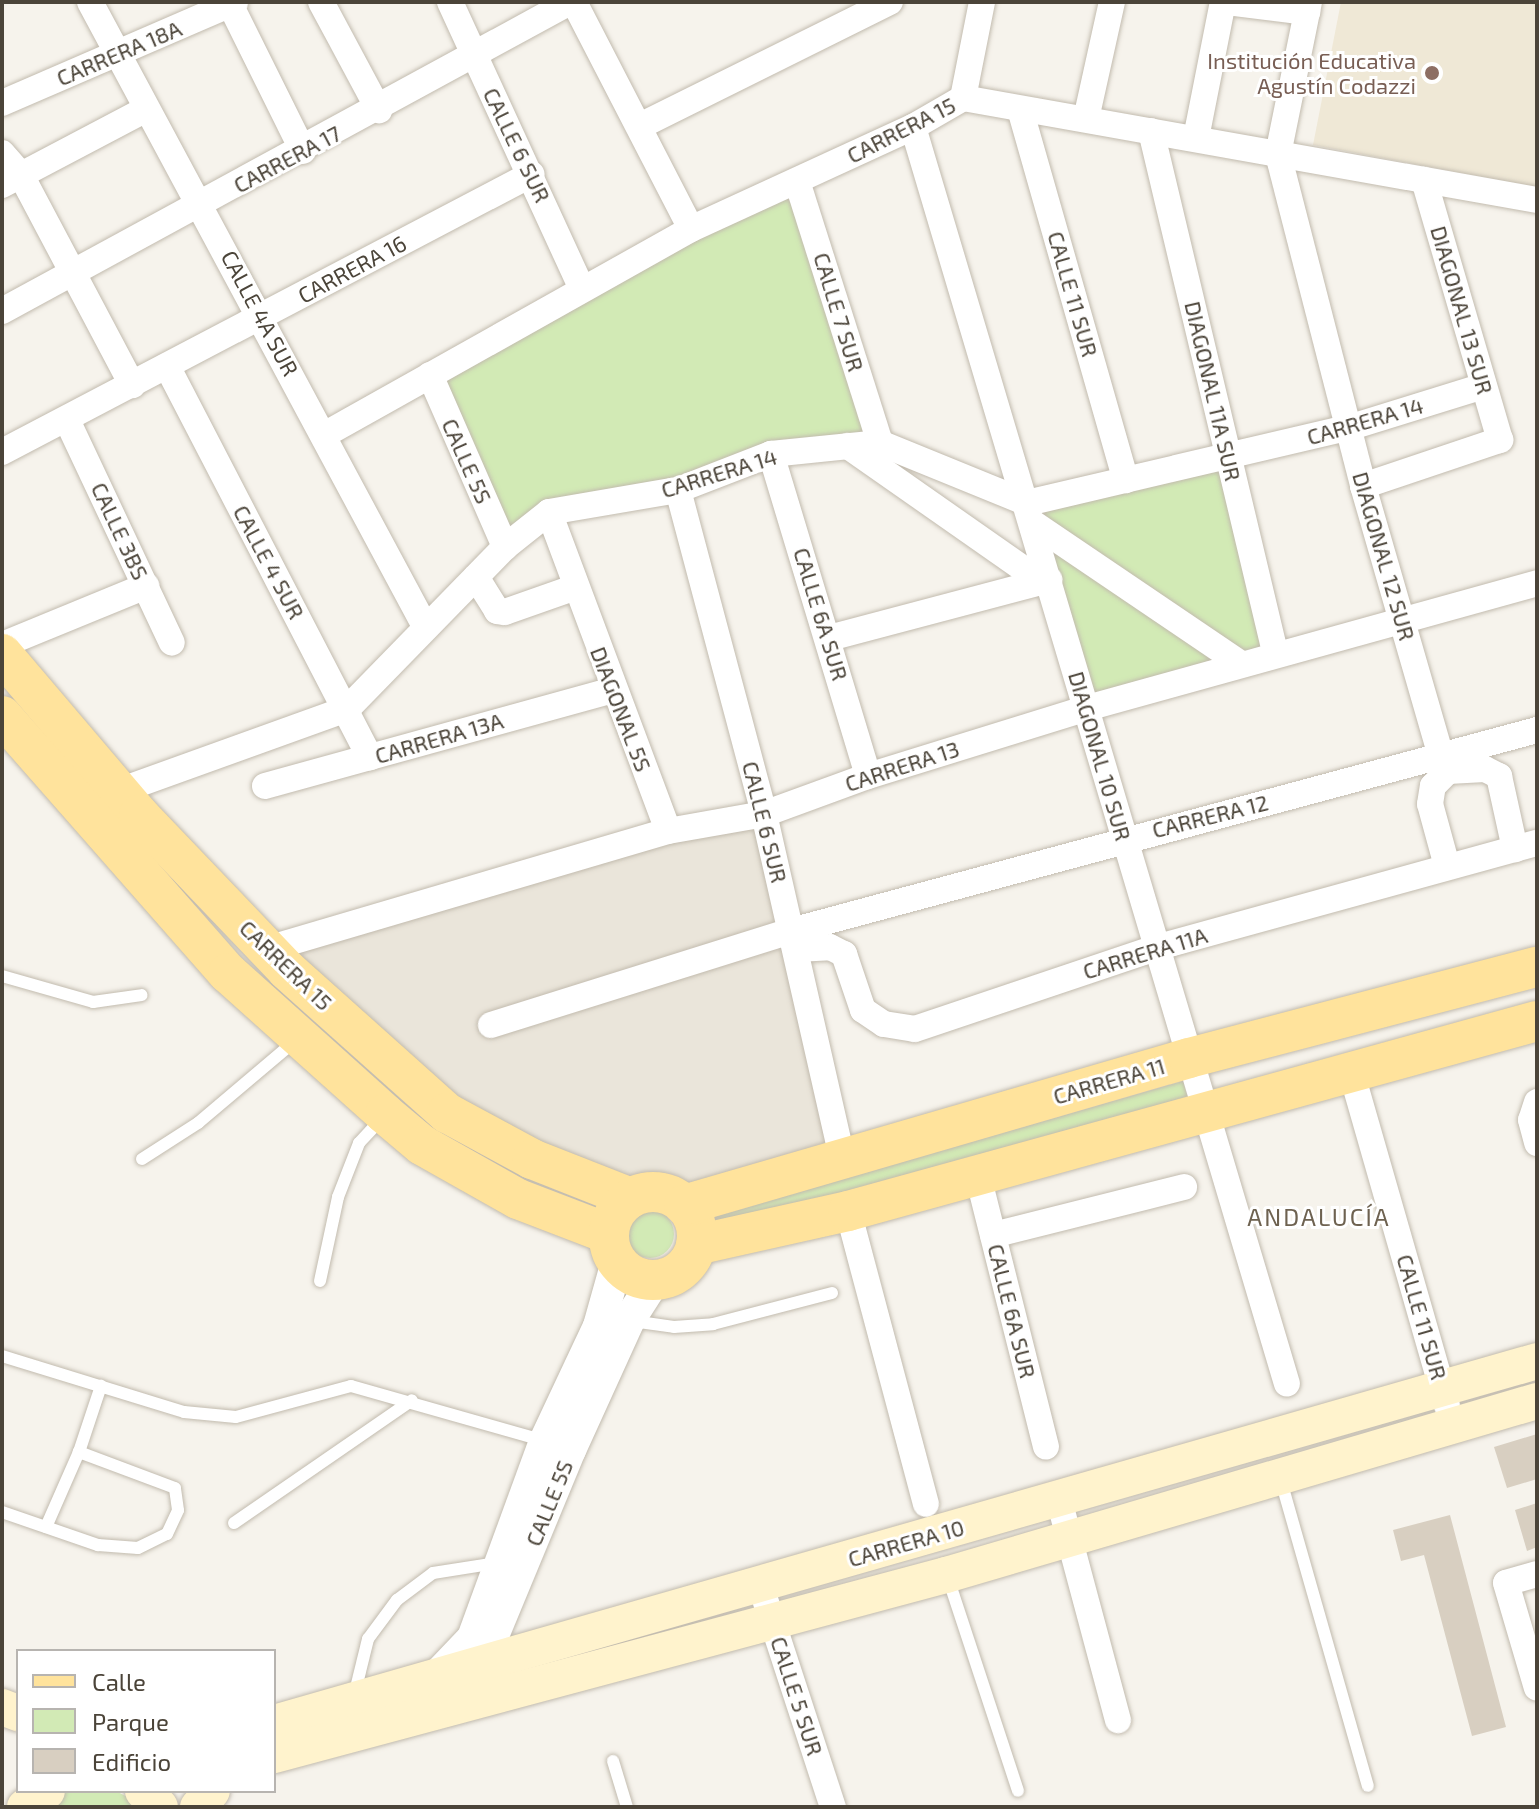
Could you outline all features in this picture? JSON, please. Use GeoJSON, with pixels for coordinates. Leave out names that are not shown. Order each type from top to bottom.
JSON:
{"type":"FeatureCollection","features":[{"type":"Feature","properties":{"kind":"main road","name":"CARRERA 15"},"geometry":{"type":"LineString","coordinates":[[2,654],[119,791],[267,949],[447,1113],[532,1159],[631,1198]]}},
{"type":"Feature","properties":{"kind":"main road","name":"CARRERA 15"},"geometry":{"type":"LineString","coordinates":[[2,716],[228,973],[385,1114],[422,1145],[613,1248]]}},
{"type":"Feature","properties":{"kind":"main road","name":"CARRERA 11"},"geometry":{"type":"LineString","coordinates":[[684,1205],[1189,1058],[1537,967]]}},
{"type":"Feature","properties":{"kind":"main road"},"geometry":{"type":"LineString","coordinates":[[696,1245],[848,1211],[1537,1021]]}},
{"type":"Feature","properties":{"kind":"main road"},"geometry":{"type":"LineString","coordinates":[[658,1192],[684,1205],[697,1230],[696,1245],[681,1270],[654,1281],[637,1279],[613,1248],[619,1207],[631,1198],[658,1192]]}},
{"type":"Feature","properties":{"kind":"main road","name":"CARRERA 10"},"geometry":{"type":"LineString","coordinates":[[276,1722],[353,1700],[431,1696],[484,1665],[1537,1361]]}},
{"type":"Feature","properties":{"kind":"main road","name":"CARRERA 10"},"geometry":{"type":"LineString","coordinates":[[276,1754],[431,1696],[773,1621],[946,1575],[1279,1474],[1537,1401]]}},
{"type":"Feature","properties":{"kind":"main road"},"geometry":{"type":"LineString","coordinates":[[25,1807],[44,1793]]}},
{"type":"Feature","properties":{"kind":"main road"},"geometry":{"type":"LineString","coordinates":[[145,1793],[160,1807]]}},
{"type":"Feature","properties":{"kind":"main road"},"geometry":{"type":"LineString","coordinates":[[2,1797],[4,1807]]}},
{"type":"Feature","properties":{"kind":"street","name":"CALLE 4A SUR"},"geometry":{"type":"LineString","coordinates":[[90,2],[119,51],[144,110],[202,203],[426,628]]}},
{"type":"Feature","properties":{"kind":"street"},"geometry":{"type":"LineString","coordinates":[[321,2],[379,110]]}},
{"type":"Feature","properties":{"kind":"street","name":"CALLE 6 SUR"},"geometry":{"type":"LineString","coordinates":[[450,2],[532,174],[582,289]]}},
{"type":"Feature","properties":{"kind":"street"},"geometry":{"type":"LineString","coordinates":[[572,2],[640,126],[691,229]]}},
{"type":"Feature","properties":{"kind":"street","name":"CARRERA 17"},"geometry":{"type":"LineString","coordinates":[[2,311],[475,58],[572,2]]}},
{"type":"Feature","properties":{"kind":"street"},"geometry":{"type":"LineString","coordinates":[[640,126],[890,2]]}},
{"type":"Feature","properties":{"kind":"street"},"geometry":{"type":"LineString","coordinates":[[963,98],[982,2]]}},
{"type":"Feature","properties":{"kind":"street"},"geometry":{"type":"LineString","coordinates":[[1086,119],[1112,2]]}},
{"type":"Feature","properties":{"kind":"street"},"geometry":{"type":"LineString","coordinates":[[1196,138],[1225,2],[1308,7],[1278,154]]}},
{"type":"Feature","properties":{"kind":"street","name":"CARRERA 18A"},"geometry":{"type":"LineString","coordinates":[[2,103],[119,51],[184,13],[233,3]]}},
{"type":"Feature","properties":{"kind":"street"},"geometry":{"type":"LineString","coordinates":[[233,3],[303,151]]}},
{"type":"Feature","properties":{"kind":"street","name":"CARRERA 15"},"geometry":{"type":"LineString","coordinates":[[324,435],[691,229],[913,127],[963,98],[1537,200]]}},
{"type":"Feature","properties":{"kind":"street","name":"CALLE 11 SUR"},"geometry":{"type":"LineString","coordinates":[[1020,109],[1126,480]]}},
{"type":"Feature","properties":{"kind":"street"},"geometry":{"type":"LineString","coordinates":[[11,180],[144,110]]}},
{"type":"Feature","properties":{"kind":"street","name":"DIAGONAL 10 SUR"},"geometry":{"type":"LineString","coordinates":[[913,127],[1287,1384]]}},
{"type":"Feature","properties":{"kind":"street","name":"DIAGONAL 11A SUR"},"geometry":{"type":"LineString","coordinates":[[1151,131],[1275,652]]}},
{"type":"Feature","properties":{"kind":"street"},"geometry":{"type":"LineString","coordinates":[[2,153],[11,180],[72,274],[132,385]]}},
{"type":"Feature","properties":{"kind":"street","name":"DIAGONAL 12 SUR"},"geometry":{"type":"LineString","coordinates":[[1278,154],[1363,486],[1444,764]]}},
{"type":"Feature","properties":{"kind":"street","name":"CARRERA 16"},"geometry":{"type":"LineString","coordinates":[[2,452],[532,174]]}},
{"type":"Feature","properties":{"kind":"street","name":"DIAGONAL 13 SUR"},"geometry":{"type":"LineString","coordinates":[[1363,486],[1500,440],[1424,180]]}},
{"type":"Feature","properties":{"kind":"street","name":"CALLE 7 SUR"},"geometry":{"type":"LineString","coordinates":[[797,181],[880,443]]}},
{"type":"Feature","properties":{"kind":"street","name":"CALLE 4 SUR"},"geometry":{"type":"LineString","coordinates":[[167,366],[370,758]]}},
{"type":"Feature","properties":{"kind":"street","name":"CALLE 5S"},"geometry":{"type":"LineString","coordinates":[[430,375],[505,547]]}},
{"type":"Feature","properties":{"kind":"street","name":"CARRERA 14"},"geometry":{"type":"LineString","coordinates":[[119,791],[347,709],[505,547],[549,512],[678,490],[771,454],[880,443],[1030,513],[1126,480],[1348,428],[1484,386]]}},
{"type":"Feature","properties":{"kind":"street","name":"CALLE 3BS"},"geometry":{"type":"LineString","coordinates":[[67,420],[172,643]]}},
{"type":"Feature","properties":{"kind":"street"},"geometry":{"type":"LineString","coordinates":[[848,446],[1046,581]]}},
{"type":"Feature","properties":{"kind":"street","name":"CALLE 6A SUR"},"geometry":{"type":"LineString","coordinates":[[771,454],[829,638],[868,776]]}},
{"type":"Feature","properties":{"kind":"street","name":"CALLE 6 SUR"},"geometry":{"type":"LineString","coordinates":[[678,490],[764,814],[842,1158]]}},
{"type":"Feature","properties":{"kind":"street"},"geometry":{"type":"LineString","coordinates":[[476,577],[497,611],[505,612],[576,587],[549,512]]}},
{"type":"Feature","properties":{"kind":"street"},"geometry":{"type":"LineString","coordinates":[[1030,513],[1240,663]]}},
{"type":"Feature","properties":{"kind":"street"},"geometry":{"type":"LineString","coordinates":[[829,638],[1046,581]]}},
{"type":"Feature","properties":{"kind":"street","name":"CARRERA 13"},"geometry":{"type":"LineString","coordinates":[[267,949],[668,831],[764,814],[868,776],[1087,708],[1275,652],[1537,583]]}},
{"type":"Feature","properties":{"kind":"street"},"geometry":{"type":"LineString","coordinates":[[2,645],[146,586]]}},
{"type":"Feature","properties":{"kind":"street","name":"DIAGONAL 5S"},"geometry":{"type":"LineString","coordinates":[[576,587],[668,831]]}},
{"type":"Feature","properties":{"kind":"street","name":"CARRERA 13A"},"geometry":{"type":"LineString","coordinates":[[265,786],[613,690]]}},
{"type":"Feature","properties":{"kind":"street","name":"CARRERA 12"},"geometry":{"type":"LineString","coordinates":[[491,1025],[794,940],[1124,838],[1444,764],[1537,730]]}},
{"type":"Feature","properties":{"kind":"street"},"geometry":{"type":"LineString","coordinates":[[1447,866],[1430,804],[1433,786],[1444,764],[1485,769],[1499,776],[1526,846]]}},
{"type":"Feature","properties":{"kind":"street","name":"CARRERA 11A"},"geometry":{"type":"LineString","coordinates":[[794,940],[830,947],[844,954],[863,1010],[884,1024],[915,1029],[1155,948],[1526,846]]}},
{"type":"Feature","properties":{"kind":"street","name":"CALLE 11 SUR"},"geometry":{"type":"LineString","coordinates":[[1351,1071],[1452,1424]]}},
{"type":"Feature","properties":{"kind":"street"},"geometry":{"type":"LineString","coordinates":[[1536,1103],[1531,1120],[1537,1143]]}},
{"type":"Feature","properties":{"kind":"street","name":"CALLE 6A SUR"},"geometry":{"type":"LineString","coordinates":[[978,1176],[1046,1447]]}},
{"type":"Feature","properties":{"kind":"street"},"geometry":{"type":"LineString","coordinates":[[993,1235],[1184,1187]]}},
{"type":"Feature","properties":{"kind":"street"},"geometry":{"type":"LineString","coordinates":[[848,1211],[926,1504]]}},
{"type":"Feature","properties":{"kind":"street","name":"CALLE 5S"},"geometry":{"type":"LineString","coordinates":[[484,1665],[599,1326],[613,1248]]}},
{"type":"Feature","properties":{"kind":"street","name":"CALLE 5S"},"geometry":{"type":"LineString","coordinates":[[431,1696],[473,1638],[500,1563],[557,1446],[654,1281]]}},
{"type":"Feature","properties":{"kind":"street"},"geometry":{"type":"LineString","coordinates":[[1059,1500],[1118,1720]]}},
{"type":"Feature","properties":{"kind":"street"},"geometry":{"type":"LineString","coordinates":[[1537,1574],[1506,1583],[1537,1688]]}},
{"type":"Feature","properties":{"kind":"street","name":"CALLE 5 SUR"},"geometry":{"type":"LineString","coordinates":[[760,1584],[833,1807]]}},
{"type":"Feature","properties":{"kind":"lane"},"geometry":{"type":"LineString","coordinates":[[2,976],[93,1002],[142,995]]}},
{"type":"Feature","properties":{"kind":"lane"},"geometry":{"type":"LineString","coordinates":[[142,1159],[198,1123],[299,1037]]}},
{"type":"Feature","properties":{"kind":"lane"},"geometry":{"type":"LineString","coordinates":[[320,1281],[338,1197],[359,1143],[385,1114]]}},
{"type":"Feature","properties":{"kind":"lane"},"geometry":{"type":"LineString","coordinates":[[629,1320],[674,1327],[713,1324],[832,1293]]}},
{"type":"Feature","properties":{"kind":"lane"},"geometry":{"type":"LineString","coordinates":[[2,1356],[184,1412],[236,1417],[351,1386],[412,1400],[557,1446]]}},
{"type":"Feature","properties":{"kind":"lane"},"geometry":{"type":"LineString","coordinates":[[46,1527],[79,1452],[101,1386]]}},
{"type":"Feature","properties":{"kind":"lane"},"geometry":{"type":"LineString","coordinates":[[234,1523],[412,1400]]}},
{"type":"Feature","properties":{"kind":"lane"},"geometry":{"type":"LineString","coordinates":[[2,1512],[98,1545],[138,1548],[167,1534],[178,1510],[175,1488],[79,1452]]}},
{"type":"Feature","properties":{"kind":"lane"},"geometry":{"type":"LineString","coordinates":[[1279,1474],[1368,1786]]}},
{"type":"Feature","properties":{"kind":"lane"},"geometry":{"type":"LineString","coordinates":[[353,1700],[368,1639],[397,1600],[433,1573],[500,1563]]}},
{"type":"Feature","properties":{"kind":"lane"},"geometry":{"type":"LineString","coordinates":[[946,1575],[1018,1791]]}},
{"type":"Feature","properties":{"kind":"lane"},"geometry":{"type":"LineString","coordinates":[[613,1761],[627,1807]]}},
{"type":"Feature","properties":{"kind":"shaded area","name":"Institución Educativa Agustín Codazzi"},"geometry":{"type":"Polygon","coordinates":[[[1341,2],[1537,2],[1537,187],[1313,145],[1341,2]]]}},
{"type":"Feature","properties":{"kind":"shaded area"},"geometry":{"type":"Polygon","coordinates":[[[764,814],[842,1158],[672,1196],[532,1159],[267,949],[764,814]]]}},
{"type":"Feature","properties":{"kind":"green space"},"geometry":{"type":"Polygon","coordinates":[[[797,181],[880,443],[549,512],[505,547],[430,375],[797,181]]]}},
{"type":"Feature","properties":{"kind":"green space"},"geometry":{"type":"Polygon","coordinates":[[[1221,465],[1265,645],[1091,700],[1058,586],[1043,511],[1221,465]]]}},
{"type":"Feature","properties":{"kind":"green space"},"geometry":{"type":"Polygon","coordinates":[[[1183,1081],[1188,1098],[708,1236],[703,1219],[1183,1081]]]}},
{"type":"Feature","properties":{"kind":"green space"},"geometry":{"type":"Polygon","coordinates":[[[650,1210],[667,1217],[674,1234],[667,1251],[650,1258],[633,1251],[626,1234],[633,1217],[650,1210]]]}},
{"type":"Feature","properties":{"kind":"green space"},"geometry":{"type":"Polygon","coordinates":[[[65,1793],[120,1793],[146,1807],[39,1807],[65,1793]]]}},
{"type":"Feature","properties":{"kind":"building"},"geometry":{"type":"Polygon","coordinates":[[[1537,1434],[1537,1479],[1507,1488],[1494,1447],[1537,1434]]]}},
{"type":"Feature","properties":{"kind":"building"},"geometry":{"type":"Polygon","coordinates":[[[1537,1503],[1537,1547],[1527,1551],[1515,1510],[1537,1503]]]}},
{"type":"Feature","properties":{"kind":"building"},"geometry":{"type":"Polygon","coordinates":[[[1450,1515],[1506,1727],[1472,1736],[1424,1555],[1401,1561],[1393,1530],[1450,1515]]]}},
{"type":"Feature","properties":{"kind":"place","name":"Institución Educativa Agustín Codazzi"},"geometry":{"type":"Point","coordinates":[1432,73]}},
{"type":"Feature","properties":{"kind":"district","name":"ANDALUCÍA"},"geometry":{"type":"Point","coordinates":[1319,1217]}}]}
